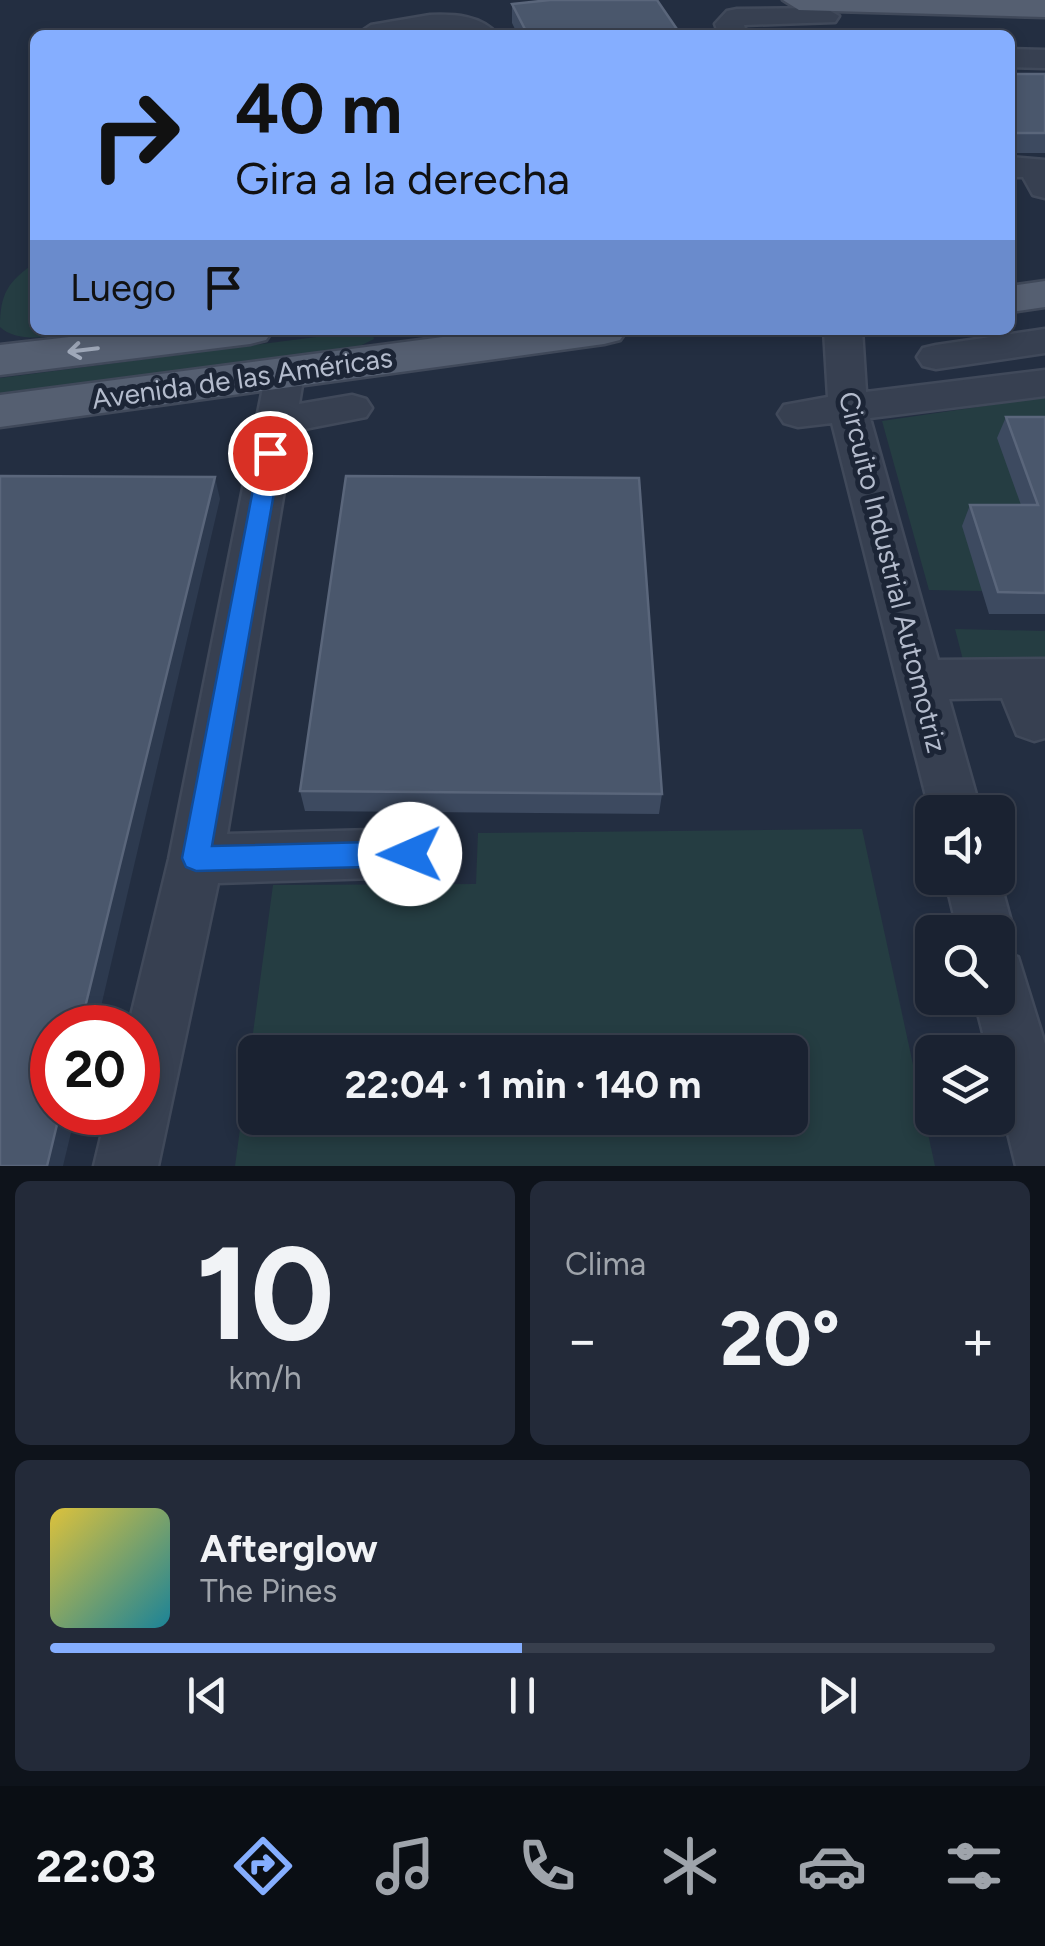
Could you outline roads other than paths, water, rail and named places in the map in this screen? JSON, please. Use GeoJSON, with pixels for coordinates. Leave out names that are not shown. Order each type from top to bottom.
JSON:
{"type":"FeatureCollection","features":[{"type":"Feature","properties":{"kind":"main road"},"geometry":{"type":"LineString","coordinates":[[812,8],[1045,7]]}},
{"type":"Feature","properties":{"kind":"main road"},"geometry":{"type":"LineString","coordinates":[[1015,272],[1045,268]]}},
{"type":"Feature","properties":{"kind":"main road"},"geometry":{"type":"LineString","coordinates":[[1015,298],[1045,294]]}},
{"type":"Feature","properties":{"kind":"main road","name":"Avenida de las Américas"},"geometry":{"type":"LineString","coordinates":[[0,360],[208,335]]}},
{"type":"Feature","properties":{"kind":"main road","name":"Avenida de las Américas"},"geometry":{"type":"LineString","coordinates":[[0,410],[281,397],[435,341],[527,335]]}},
{"type":"Feature","properties":{"kind":"street"},"geometry":{"type":"LineString","coordinates":[[731,30],[729,24],[737,16],[812,8]]}},
{"type":"Feature","properties":{"kind":"street"},"geometry":{"type":"LineString","coordinates":[[389,30],[450,23],[478,30]]}},
{"type":"Feature","properties":{"kind":"street"},"geometry":{"type":"LineString","coordinates":[[1015,58],[1045,59]]}},
{"type":"Feature","properties":{"kind":"street"},"geometry":{"type":"LineString","coordinates":[[1015,167],[1034,167],[1045,188]]}},
{"type":"Feature","properties":{"kind":"street","name":"Circuito Industrial Automotriz"},"geometry":{"type":"LineString","coordinates":[[842,335],[848,409],[950,795]]}},
{"type":"Feature","properties":{"kind":"street"},"geometry":{"type":"LineString","coordinates":[[936,356],[1045,341]]}},
{"type":"Feature","properties":{"kind":"street"},"geometry":{"type":"LineString","coordinates":[[798,414],[1045,384]]}},
{"type":"Feature","properties":{"kind":"street"},"geometry":{"type":"LineString","coordinates":[[126,1166],[196,858],[281,397],[352,408]]}},
{"type":"Feature","properties":{"kind":"street"},"geometry":{"type":"LineString","coordinates":[[920,680],[1033,692]]}},
{"type":"Feature","properties":{"kind":"street"},"geometry":{"type":"LineString","coordinates":[[196,858],[410,854]]}},
{"type":"Feature","properties":{"kind":"street"},"geometry":{"type":"LineString","coordinates":[[1016,994],[1045,1159]]}}]}
